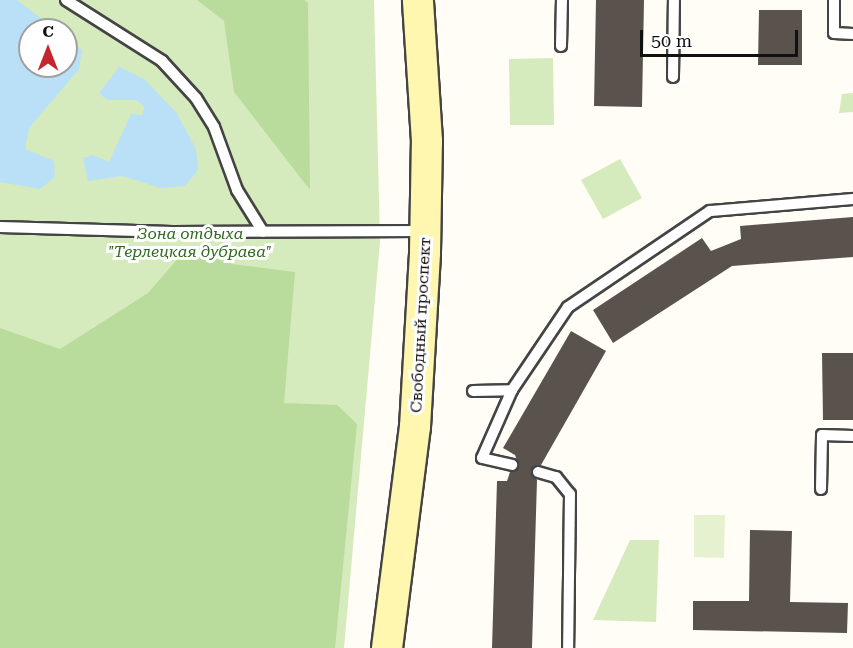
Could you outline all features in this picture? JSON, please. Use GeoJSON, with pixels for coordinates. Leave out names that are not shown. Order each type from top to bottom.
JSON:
{"type":"FeatureCollection","features":[{"type":"Feature","properties":{"kind":"main road","name":"Свободный проспект"},"geometry":{"type":"LineString","coordinates":[[387,648],[415,427],[426,231],[427,141],[418,0]]}},
{"type":"Feature","properties":{"kind":"lane"},"geometry":{"type":"LineString","coordinates":[[66,0],[162,61],[196,98],[214,127],[237,190],[263,232]]}},
{"type":"Feature","properties":{"kind":"lane"},"geometry":{"type":"LineString","coordinates":[[561,46],[562,0]]}},
{"type":"Feature","properties":{"kind":"lane"},"geometry":{"type":"LineString","coordinates":[[673,77],[674,0]]}},
{"type":"Feature","properties":{"kind":"lane"},"geometry":{"type":"LineString","coordinates":[[834,0],[834,33],[853,34]]}},
{"type":"Feature","properties":{"kind":"lane"},"geometry":{"type":"LineString","coordinates":[[512,465],[482,458],[512,390],[568,307],[710,211],[853,200]]}},
{"type":"Feature","properties":{"kind":"lane"},"geometry":{"type":"LineString","coordinates":[[0,226],[263,232],[426,231]]}},
{"type":"Feature","properties":{"kind":"lane"},"geometry":{"type":"LineString","coordinates":[[473,391],[512,390]]}},
{"type":"Feature","properties":{"kind":"lane"},"geometry":{"type":"LineString","coordinates":[[821,489],[822,435],[853,436]]}},
{"type":"Feature","properties":{"kind":"lane"},"geometry":{"type":"LineString","coordinates":[[538,472],[556,477],[570,494],[567,648]]}},
{"type":"Feature","properties":{"kind":"green space","name":"Зона отдыха \"Терлецкая дубрава\""},"geometry":{"type":"Polygon","coordinates":[[[0,0],[374,0],[380,242],[344,648],[0,648],[0,0]]]}},
{"type":"Feature","properties":{"kind":"green space"},"geometry":{"type":"Polygon","coordinates":[[[197,0],[304,0],[308,3],[310,190],[234,92],[224,21],[197,0]]]}},
{"type":"Feature","properties":{"kind":"green space"},"geometry":{"type":"Polygon","coordinates":[[[553,58],[554,125],[510,125],[509,59],[553,58]]]}},
{"type":"Feature","properties":{"kind":"green space"},"geometry":{"type":"Polygon","coordinates":[[[853,93],[853,112],[839,113],[842,94],[853,93]]]}},
{"type":"Feature","properties":{"kind":"green space"},"geometry":{"type":"Polygon","coordinates":[[[620,159],[642,198],[603,219],[581,180],[620,159]]]}},
{"type":"Feature","properties":{"kind":"green space"},"geometry":{"type":"Polygon","coordinates":[[[187,248],[232,264],[295,272],[284,403],[337,405],[357,424],[335,648],[0,648],[0,328],[60,349],[148,293],[187,248]]]}},
{"type":"Feature","properties":{"kind":"green space"},"geometry":{"type":"Polygon","coordinates":[[[694,515],[725,515],[724,558],[694,557],[694,515]]]}},
{"type":"Feature","properties":{"kind":"green space"},"geometry":{"type":"Polygon","coordinates":[[[630,540],[659,540],[656,622],[593,620],[630,540]]]}},
{"type":"Feature","properties":{"kind":"water"},"geometry":{"type":"Polygon","coordinates":[[[0,0],[17,0],[40,18],[18,18],[18,78],[71,78],[29,128],[25,149],[54,161],[55,177],[40,189],[0,182],[0,0]]]}},
{"type":"Feature","properties":{"kind":"water"},"geometry":{"type":"Polygon","coordinates":[[[78,47],[82,50],[78,70],[78,47]]]}},
{"type":"Feature","properties":{"kind":"water"},"geometry":{"type":"Polygon","coordinates":[[[119,67],[144,79],[176,112],[196,149],[198,170],[185,186],[161,188],[122,176],[88,181],[83,158],[93,155],[109,162],[131,114],[143,115],[144,106],[136,100],[107,100],[99,93],[119,67]]]}},
{"type":"Feature","properties":{"kind":"building"},"geometry":{"type":"Polygon","coordinates":[[[596,0],[644,0],[642,107],[594,106],[596,0]]]}},
{"type":"Feature","properties":{"kind":"building"},"geometry":{"type":"Polygon","coordinates":[[[759,10],[802,10],[802,65],[758,65],[759,10]]]}},
{"type":"Feature","properties":{"kind":"building"},"geometry":{"type":"Polygon","coordinates":[[[853,217],[853,257],[732,266],[613,343],[593,310],[702,238],[711,251],[741,239],[740,226],[853,217]]]}},
{"type":"Feature","properties":{"kind":"building"},"geometry":{"type":"Polygon","coordinates":[[[571,331],[606,351],[541,465],[531,471],[537,480],[532,648],[492,648],[497,481],[507,481],[510,472],[519,466],[515,455],[503,448],[571,331]]]}},
{"type":"Feature","properties":{"kind":"building"},"geometry":{"type":"Polygon","coordinates":[[[822,353],[853,353],[853,420],[823,420],[822,353]]]}},
{"type":"Feature","properties":{"kind":"building"},"geometry":{"type":"Polygon","coordinates":[[[750,530],[792,531],[790,602],[848,603],[847,633],[693,630],[693,601],[749,601],[750,530]]]}}]}
